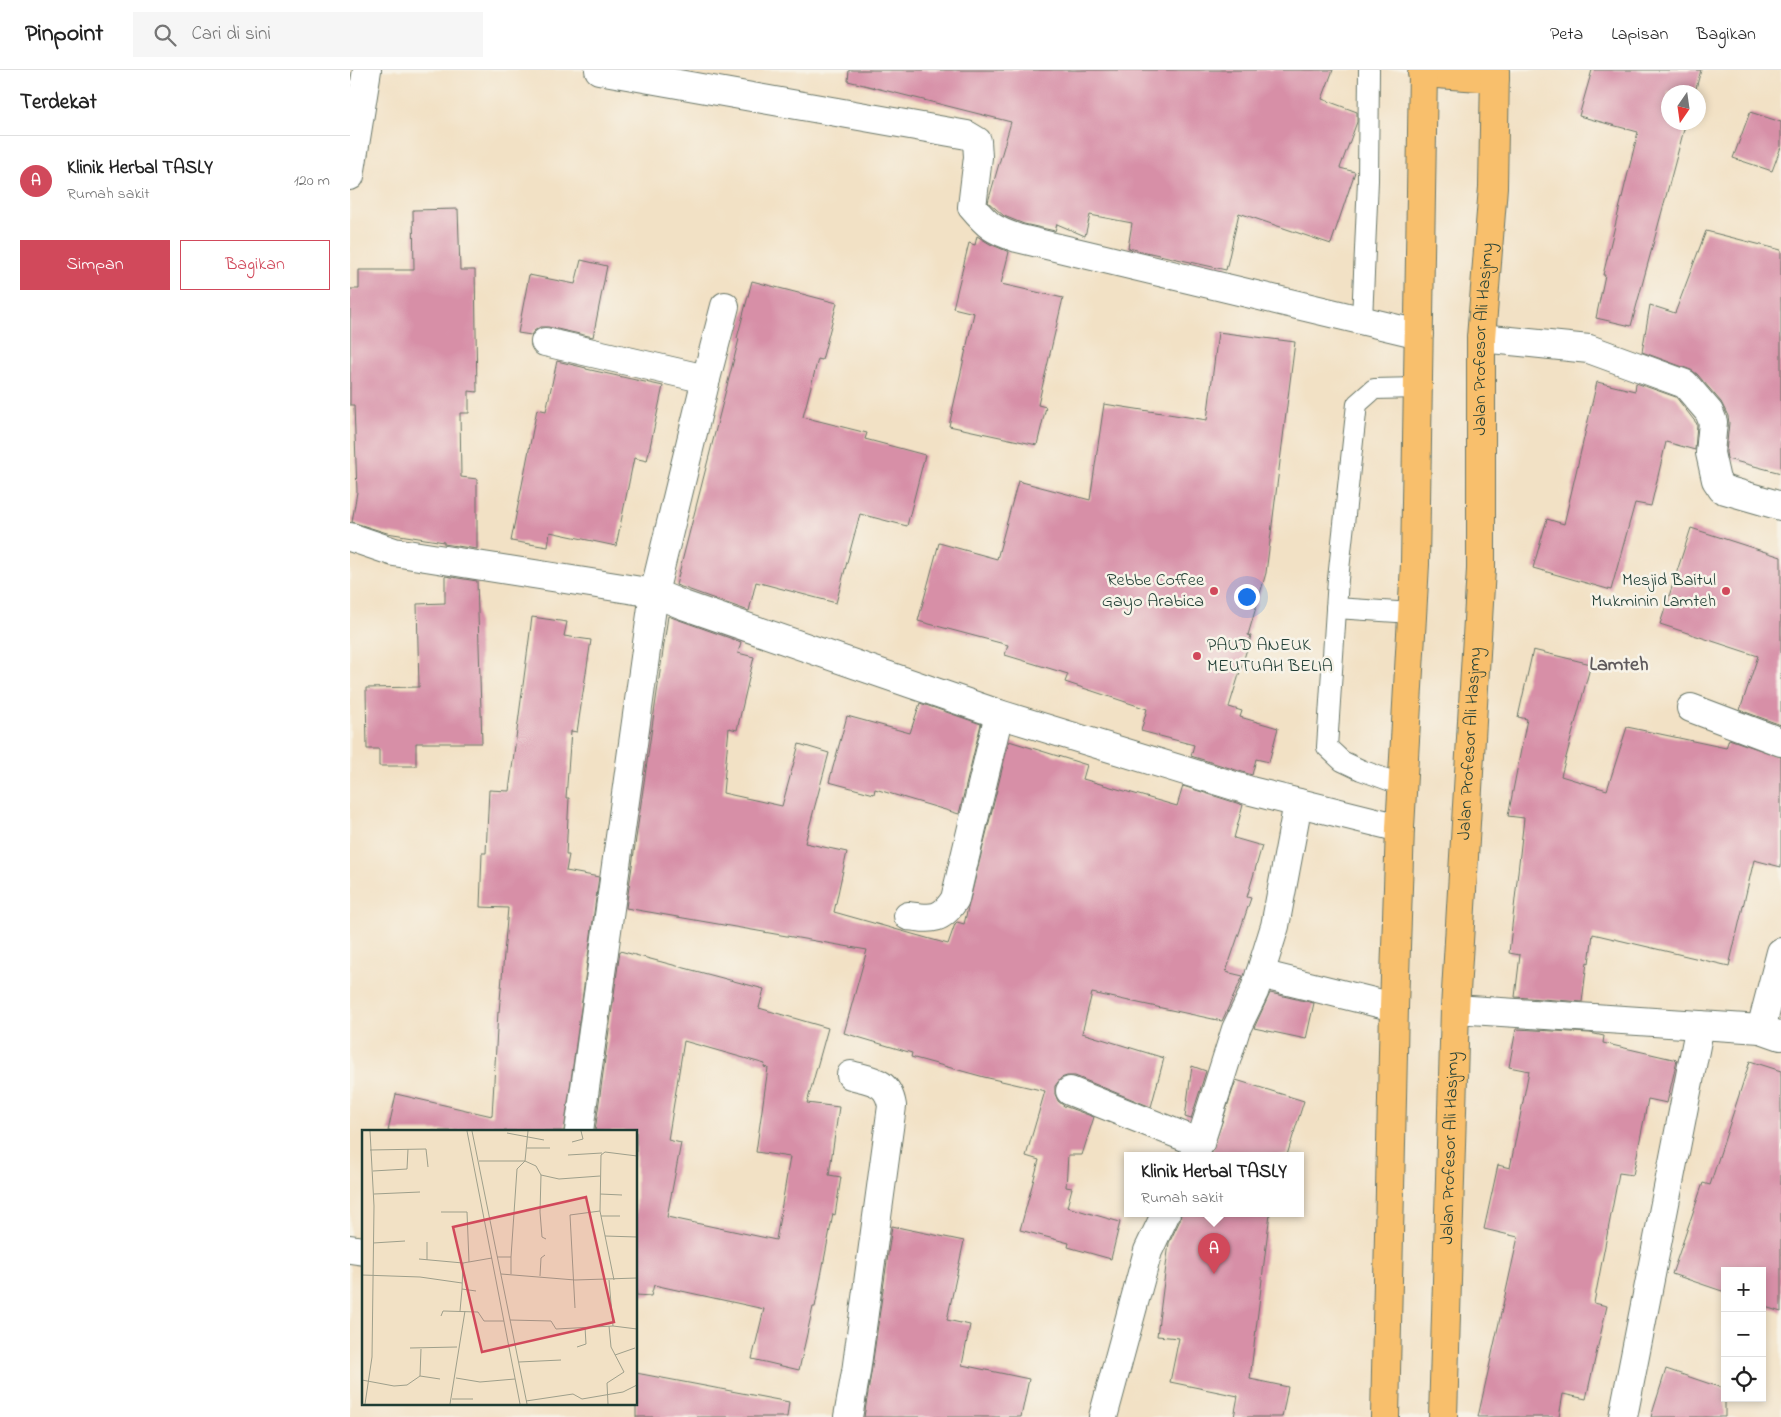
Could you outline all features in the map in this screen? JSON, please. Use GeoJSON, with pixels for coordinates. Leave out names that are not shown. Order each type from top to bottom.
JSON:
{"type":"FeatureCollection","features":[{"type":"Feature","properties":{"kind":"main road"},"geometry":{"type":"LineString","coordinates":[[1385,1417],[1400,828],[1415,564],[1422,71],[1495,74]]}},
{"type":"Feature","properties":{"kind":"main road","name":"Jalan Profesor Ali Hasjmy"},"geometry":{"type":"LineString","coordinates":[[1443,1417],[1455,1009],[1481,569],[1481,338],[1493,187],[1495,74]]}},
{"type":"Feature","properties":{"kind":"street"},"geometry":{"type":"LineString","coordinates":[[350,176],[367,70]]}},
{"type":"Feature","properties":{"kind":"street"},"geometry":{"type":"LineString","coordinates":[[599,70],[662,76],[967,135],[977,141],[978,157],[972,207],[985,223],[995,230],[1017,238],[1419,334]]}},
{"type":"Feature","properties":{"kind":"street"},"geometry":{"type":"LineString","coordinates":[[579,1130],[654,593],[725,306]]}},
{"type":"Feature","properties":{"kind":"street"},"geometry":{"type":"LineString","coordinates":[[1481,338],[1588,349],[1686,384],[1709,412],[1713,422],[1710,452],[1716,480],[1722,489],[1781,506]]}},
{"type":"Feature","properties":{"kind":"street"},"geometry":{"type":"LineString","coordinates":[[545,342],[706,378]]}},
{"type":"Feature","properties":{"kind":"street"},"geometry":{"type":"LineString","coordinates":[[350,537],[394,552],[654,593],[692,608],[999,714],[1251,791],[1400,828]]}},
{"type":"Feature","properties":{"kind":"street"},"geometry":{"type":"LineString","coordinates":[[1691,708],[1781,742]]}},
{"type":"Feature","properties":{"kind":"street"},"geometry":{"type":"LineString","coordinates":[[908,916],[928,919],[939,917],[947,911],[955,899],[999,714]]}},
{"type":"Feature","properties":{"kind":"street"},"geometry":{"type":"LineString","coordinates":[[1070,1090],[1197,1149],[1236,1029],[1254,992],[1276,926],[1298,803]]}},
{"type":"Feature","properties":{"kind":"street"},"geometry":{"type":"LineString","coordinates":[[1455,1009],[1700,1025],[1771,1032],[1781,952]]}},
{"type":"Feature","properties":{"kind":"street"},"geometry":{"type":"LineString","coordinates":[[1260,974],[1394,1007]]}},
{"type":"Feature","properties":{"kind":"street"},"geometry":{"type":"LineString","coordinates":[[1623,1417],[1700,1025]]}},
{"type":"Feature","properties":{"kind":"street"},"geometry":{"type":"LineString","coordinates":[[848,1417],[856,1372],[892,1106],[884,1087],[878,1082],[852,1076]]}},
{"type":"Feature","properties":{"kind":"street"},"geometry":{"type":"LineString","coordinates":[[1103,1417],[1148,1251],[1164,1217]]}},
{"type":"Feature","properties":{"kind":"lane"},"geometry":{"type":"LineString","coordinates":[[1362,320],[1368,180],[1370,70]]}},
{"type":"Feature","properties":{"kind":"lane"},"geometry":{"type":"LineString","coordinates":[[1402,785],[1342,762],[1327,747],[1336,608],[1357,404],[1374,389],[1418,388]]}},
{"type":"Feature","properties":{"kind":"lane"},"geometry":{"type":"LineString","coordinates":[[1336,608],[1412,613]]}},
{"type":"Feature","properties":{"kind":"building"},"geometry":{"type":"Polygon","coordinates":[[[849,70],[1333,70],[1322,99],[1357,112],[1357,122],[1340,168],[1355,172],[1331,244],[1239,213],[1226,270],[1128,248],[1132,223],[1090,215],[1085,236],[1057,224],[1055,231],[1024,224],[1004,216],[988,202],[1011,122],[848,81],[849,70]]]}},
{"type":"Feature","properties":{"kind":"building"},"geometry":{"type":"Polygon","coordinates":[[[1592,70],[1701,70],[1697,85],[1661,85],[1661,130],[1684,130],[1631,326],[1596,318],[1605,275],[1603,275],[1638,132],[1579,116],[1592,70]]]}},
{"type":"Feature","properties":{"kind":"building"},"geometry":{"type":"Polygon","coordinates":[[[1750,112],[1781,122],[1781,147],[1772,171],[1733,158],[1750,112]]]}},
{"type":"Feature","properties":{"kind":"building"},"geometry":{"type":"Polygon","coordinates":[[[458,209],[460,270],[475,270],[477,392],[469,391],[469,413],[460,413],[461,477],[477,479],[477,549],[387,533],[352,522],[357,492],[354,405],[350,405],[350,289],[359,289],[359,270],[414,270],[413,210],[458,209]]]}},
{"type":"Feature","properties":{"kind":"building"},"geometry":{"type":"Polygon","coordinates":[[[1706,231],[1781,250],[1781,473],[1727,459],[1729,423],[1728,416],[1721,402],[1697,374],[1691,370],[1642,352],[1650,305],[1675,313],[1706,231]]]}},
{"type":"Feature","properties":{"kind":"building"},"geometry":{"type":"Polygon","coordinates":[[[977,236],[1009,252],[1001,284],[1063,298],[1038,405],[1046,407],[1037,445],[949,426],[974,313],[953,308],[969,243],[975,245],[977,236]]]}},
{"type":"Feature","properties":{"kind":"building"},"geometry":{"type":"Polygon","coordinates":[[[581,260],[607,266],[593,337],[548,327],[540,327],[531,335],[518,333],[529,275],[575,284],[581,260]]]}},
{"type":"Feature","properties":{"kind":"building"},"geometry":{"type":"Polygon","coordinates":[[[752,281],[837,303],[822,360],[818,359],[803,417],[867,433],[865,439],[925,455],[907,526],[860,514],[836,603],[756,582],[749,611],[676,585],[752,281]]]}},
{"type":"Feature","properties":{"kind":"building"},"geometry":{"type":"Polygon","coordinates":[[[1218,332],[1295,342],[1266,573],[1248,635],[1251,636],[1229,707],[1242,711],[1240,717],[1278,728],[1269,762],[1256,759],[1252,775],[1191,756],[1194,745],[1141,731],[1147,709],[1065,682],[1068,674],[1005,655],[1008,645],[918,621],[939,543],[997,559],[1018,481],[1090,500],[1104,404],[1207,420],[1218,332]]]}},
{"type":"Feature","properties":{"kind":"building"},"geometry":{"type":"Polygon","coordinates":[[[557,361],[663,386],[647,461],[634,458],[616,546],[550,532],[548,547],[511,541],[537,409],[546,411],[557,361]]]}},
{"type":"Feature","properties":{"kind":"building"},"geometry":{"type":"Polygon","coordinates":[[[1597,382],[1635,391],[1636,383],[1676,397],[1697,424],[1695,450],[1666,442],[1651,506],[1635,503],[1611,590],[1533,568],[1547,519],[1564,524],[1597,382]]]}},
{"type":"Feature","properties":{"kind":"building","name":"Mesjid Baitul Mukminin Lamteh"},"geometry":{"type":"Polygon","coordinates":[[[1691,528],[1781,557],[1781,725],[1740,710],[1758,656],[1660,624],[1691,528]]]}},
{"type":"Feature","properties":{"kind":"building"},"geometry":{"type":"Polygon","coordinates":[[[445,576],[477,581],[482,743],[416,743],[416,766],[379,766],[379,749],[367,749],[366,688],[419,687],[417,604],[445,603],[445,576]]]}},
{"type":"Feature","properties":{"kind":"building"},"geometry":{"type":"Polygon","coordinates":[[[668,616],[741,642],[738,653],[754,657],[737,730],[729,728],[723,793],[782,806],[799,744],[829,753],[805,843],[847,852],[834,912],[948,944],[955,924],[957,922],[964,924],[1009,741],[1087,765],[1083,779],[1177,806],[1183,786],[1243,805],[1234,838],[1262,846],[1247,897],[1251,898],[1226,972],[1243,976],[1222,1021],[1092,993],[1082,1033],[1164,1058],[1151,1107],[1075,1076],[1061,1078],[1055,1086],[1055,1094],[1058,1101],[1064,1106],[1094,1117],[1082,1155],[1068,1155],[1066,1187],[1072,1188],[1067,1207],[1120,1222],[1111,1259],[1068,1247],[1069,1243],[1020,1230],[1039,1160],[1026,1156],[1045,1091],[911,1057],[912,1053],[844,1033],[867,950],[626,908],[668,616]]]}},
{"type":"Feature","properties":{"kind":"building"},"geometry":{"type":"Polygon","coordinates":[[[532,617],[567,622],[564,636],[591,640],[577,732],[571,731],[566,798],[569,798],[566,855],[569,855],[566,871],[599,877],[564,1130],[388,1130],[396,1094],[492,1116],[498,1012],[508,908],[480,907],[482,853],[486,853],[489,790],[509,791],[532,617]]]}},
{"type":"Feature","properties":{"kind":"building"},"geometry":{"type":"Polygon","coordinates":[[[1533,650],[1591,664],[1561,776],[1607,790],[1627,727],[1726,748],[1729,739],[1781,757],[1781,867],[1754,860],[1729,966],[1593,934],[1582,1002],[1515,997],[1520,955],[1509,953],[1524,818],[1508,816],[1527,719],[1518,717],[1533,650]]]}},
{"type":"Feature","properties":{"kind":"building"},"geometry":{"type":"Polygon","coordinates":[[[920,703],[981,724],[959,814],[875,789],[874,794],[829,782],[847,716],[910,733],[920,703]]]}},
{"type":"Feature","properties":{"kind":"building"},"geometry":{"type":"Polygon","coordinates":[[[620,951],[764,989],[759,1008],[828,1028],[807,1103],[839,1107],[829,1175],[841,1177],[835,1215],[833,1214],[815,1307],[813,1307],[799,1370],[752,1359],[764,1309],[654,1285],[651,1296],[638,1295],[638,1130],[595,1130],[620,951]],[[684,1041],[668,1140],[681,1143],[667,1217],[776,1240],[790,1157],[756,1152],[768,1068],[764,1067],[765,1064],[684,1041]]]}},
{"type":"Feature","properties":{"kind":"building"},"geometry":{"type":"Polygon","coordinates":[[[1270,993],[1314,1003],[1306,1039],[1254,1028],[1270,993]]]}},
{"type":"Feature","properties":{"kind":"building"},"geometry":{"type":"Polygon","coordinates":[[[1516,1029],[1590,1033],[1604,1036],[1603,1043],[1677,1060],[1667,1103],[1648,1099],[1633,1175],[1619,1173],[1594,1303],[1607,1306],[1586,1399],[1563,1394],[1559,1417],[1478,1417],[1518,1237],[1484,1229],[1498,1165],[1510,1168],[1529,1071],[1509,1067],[1516,1029]]]}},
{"type":"Feature","properties":{"kind":"building"},"geometry":{"type":"Polygon","coordinates":[[[1750,1061],[1781,1071],[1781,1312],[1766,1307],[1766,1267],[1721,1267],[1721,1291],[1672,1274],[1703,1183],[1710,1185],[1750,1061]]]}},
{"type":"Feature","properties":{"kind":"building"},"geometry":{"type":"Polygon","coordinates":[[[1192,1066],[1206,1071],[1191,1119],[1185,1117],[1192,1066]]]}},
{"type":"Feature","properties":{"kind":"building"},"geometry":{"type":"Polygon","coordinates":[[[1236,1080],[1304,1101],[1288,1152],[1212,1152],[1236,1080]]]}},
{"type":"Feature","properties":{"kind":"building"},"geometry":{"type":"Polygon","coordinates":[[[1180,1217],[1270,1217],[1250,1379],[1288,1387],[1282,1417],[1234,1417],[1238,1396],[1170,1382],[1179,1338],[1157,1336],[1169,1243],[1180,1217]]]}},
{"type":"Feature","properties":{"kind":"building"},"geometry":{"type":"Polygon","coordinates":[[[892,1226],[964,1241],[947,1320],[970,1325],[962,1365],[1029,1379],[1021,1417],[864,1417],[892,1226]]]}},
{"type":"Feature","properties":{"kind":"building"},"geometry":{"type":"Polygon","coordinates":[[[1666,1369],[1721,1388],[1721,1402],[1725,1402],[1725,1417],[1651,1417],[1666,1369]]]}},
{"type":"Feature","properties":{"kind":"building"},"geometry":{"type":"Polygon","coordinates":[[[638,1373],[789,1402],[787,1417],[636,1417],[638,1373]]]}},
{"type":"Feature","properties":{"kind":"place","name":"Rebbe Coffee Gayo Arabica"},"geometry":{"type":"Point","coordinates":[1214,591]}},
{"type":"Feature","properties":{"kind":"place","name":"Mesjid Baitul Mukminin Lamteh"},"geometry":{"type":"Point","coordinates":[1726,591]}},
{"type":"Feature","properties":{"kind":"place","name":"PAUD ANEUK MEUTUAH BELIA"},"geometry":{"type":"Point","coordinates":[1197,656]}},
{"type":"Feature","properties":{"kind":"place","name":"Klinik Herbal TASLY"},"geometry":{"type":"Point","coordinates":[1214,1274]}},
{"type":"Feature","properties":{"kind":"district","name":"Lamteh"},"geometry":{"type":"Point","coordinates":[1619,665]}}]}
